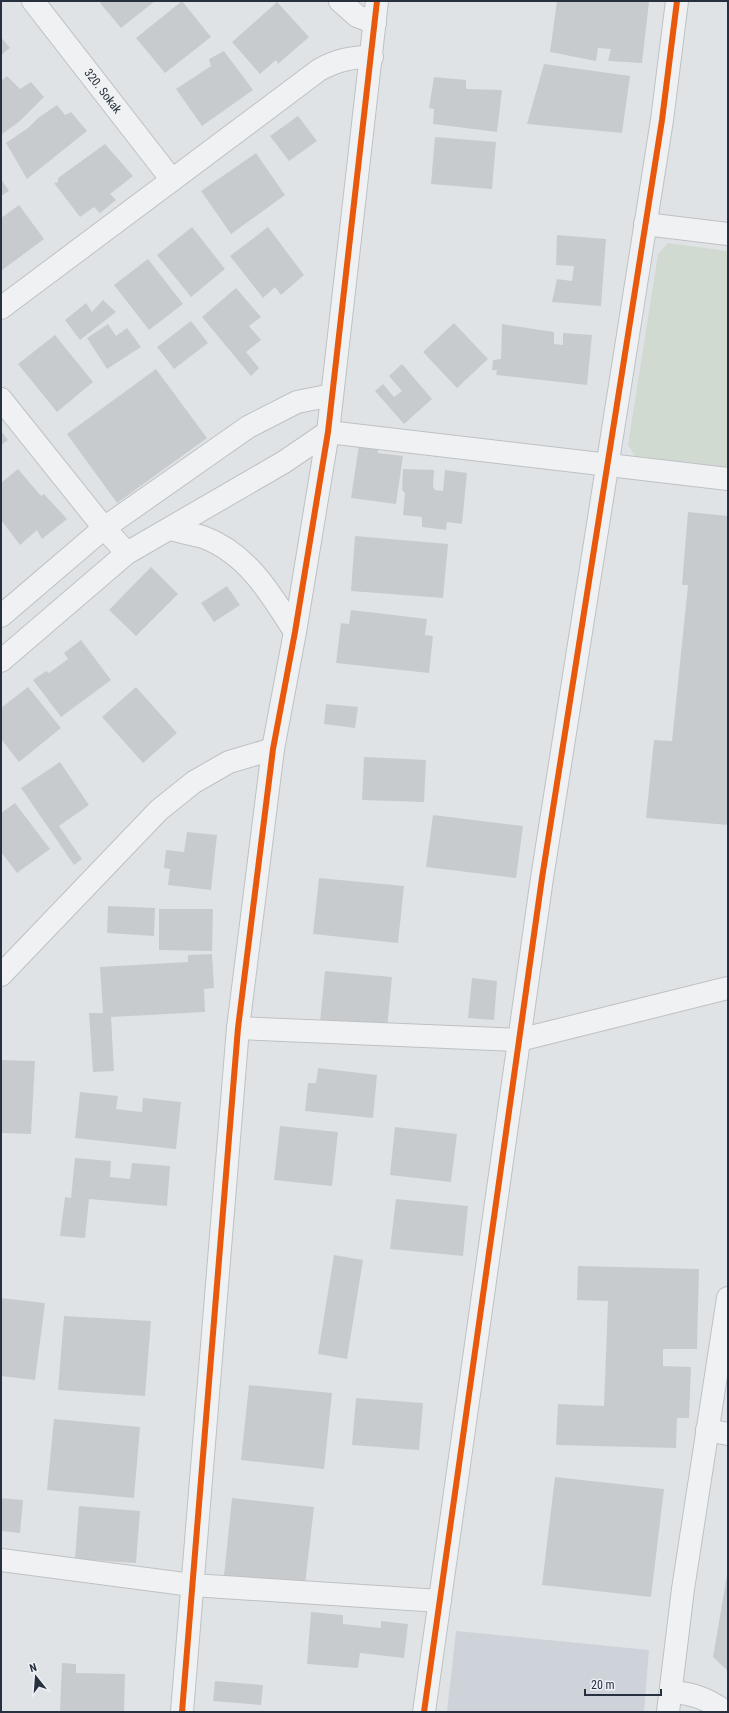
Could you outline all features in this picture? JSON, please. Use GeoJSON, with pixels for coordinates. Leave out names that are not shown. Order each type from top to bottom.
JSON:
{"type":"FeatureCollection","features":[{"type":"Feature","properties":{"kind":"street","name":"320. Sokak"},"geometry":{"type":"LineString","coordinates":[[33,1],[172,180]]}},
{"type":"Feature","properties":{"kind":"street"},"geometry":{"type":"LineString","coordinates":[[340,1],[357,16],[375,23]]}},
{"type":"Feature","properties":{"kind":"street"},"geometry":{"type":"LineString","coordinates":[[182,1712],[238,1028],[273,749],[295,632],[328,432],[372,57],[377,1]]}},
{"type":"Feature","properties":{"kind":"street"},"geometry":{"type":"LineString","coordinates":[[424,1712],[542,878],[662,120],[677,1]]}},
{"type":"Feature","properties":{"kind":"street"},"geometry":{"type":"LineString","coordinates":[[1,308],[319,70],[335,62],[353,57],[372,57]]}},
{"type":"Feature","properties":{"kind":"street"},"geometry":{"type":"LineString","coordinates":[[645,224],[728,234]]}},
{"type":"Feature","properties":{"kind":"street"},"geometry":{"type":"LineString","coordinates":[[1,616],[104,528],[248,427],[297,402],[332,395]]}},
{"type":"Feature","properties":{"kind":"street"},"geometry":{"type":"LineString","coordinates":[[1,399],[104,528],[127,553]]}},
{"type":"Feature","properties":{"kind":"street"},"geometry":{"type":"LineString","coordinates":[[1,661],[127,553],[284,462],[328,432],[608,466],[728,478]]}},
{"type":"Feature","properties":{"kind":"street"},"geometry":{"type":"LineString","coordinates":[[170,529],[203,538],[227,549],[248,566],[269,590],[295,632]]}},
{"type":"Feature","properties":{"kind":"street"},"geometry":{"type":"LineString","coordinates":[[1,975],[159,810],[194,782],[229,762],[273,749]]}},
{"type":"Feature","properties":{"kind":"street"},"geometry":{"type":"LineString","coordinates":[[238,1028],[519,1040],[728,988]]}},
{"type":"Feature","properties":{"kind":"street"},"geometry":{"type":"LineString","coordinates":[[726,1712],[711,1702],[695,1695],[669,1702],[683,1589],[718,1432],[728,1298]]}},
{"type":"Feature","properties":{"kind":"street"},"geometry":{"type":"LineString","coordinates":[[1,1560],[192,1585],[440,1602]]}},
{"type":"Feature","properties":{"kind":"shaded area"},"geometry":{"type":"Polygon","coordinates":[[[668,243],[728,251],[728,471],[637,459],[628,445],[658,254],[668,243]]]}},
{"type":"Feature","properties":{"kind":"shaded area"},"geometry":{"type":"Polygon","coordinates":[[[456,1631],[649,1650],[644,1712],[447,1712],[456,1631]]]}},
{"type":"Feature","properties":{"kind":"building"},"geometry":{"type":"Polygon","coordinates":[[[103,1],[155,1],[121,28],[100,3],[103,1]]]}},
{"type":"Feature","properties":{"kind":"building"},"geometry":{"type":"Polygon","coordinates":[[[182,1],[211,37],[165,73],[136,38],[182,1]]]}},
{"type":"Feature","properties":{"kind":"building"},"geometry":{"type":"Polygon","coordinates":[[[557,1],[649,2],[642,63],[608,61],[611,49],[598,48],[596,61],[550,52],[557,1]]]}},
{"type":"Feature","properties":{"kind":"building"},"geometry":{"type":"Polygon","coordinates":[[[277,2],[309,37],[278,64],[276,60],[260,74],[232,42],[277,2]]]}},
{"type":"Feature","properties":{"kind":"building"},"geometry":{"type":"Polygon","coordinates":[[[1,37],[10,48],[1,55],[1,37]]]}},
{"type":"Feature","properties":{"kind":"building"},"geometry":{"type":"Polygon","coordinates":[[[224,51],[253,90],[202,126],[176,89],[211,66],[209,59],[224,51]]]}},
{"type":"Feature","properties":{"kind":"building"},"geometry":{"type":"Polygon","coordinates":[[[544,64],[630,76],[622,133],[527,124],[544,64]]]}},
{"type":"Feature","properties":{"kind":"building"},"geometry":{"type":"Polygon","coordinates":[[[7,76],[20,89],[31,82],[44,97],[20,121],[1,135],[1,81],[7,76]]]}},
{"type":"Feature","properties":{"kind":"building"},"geometry":{"type":"Polygon","coordinates":[[[434,77],[466,80],[466,89],[502,90],[497,132],[433,124],[434,109],[429,108],[434,77]]]}},
{"type":"Feature","properties":{"kind":"building"},"geometry":{"type":"Polygon","coordinates":[[[57,105],[65,115],[71,112],[87,131],[27,179],[6,143],[57,105]]]}},
{"type":"Feature","properties":{"kind":"building"},"geometry":{"type":"Polygon","coordinates":[[[298,116],[317,141],[289,161],[270,136],[298,116]]]}},
{"type":"Feature","properties":{"kind":"building"},"geometry":{"type":"Polygon","coordinates":[[[435,137],[496,142],[492,189],[431,184],[435,137]]]}},
{"type":"Feature","properties":{"kind":"building"},"geometry":{"type":"Polygon","coordinates":[[[105,144],[133,176],[110,194],[116,200],[100,213],[94,207],[80,217],[54,183],[58,182],[58,178],[105,144]]]}},
{"type":"Feature","properties":{"kind":"building"},"geometry":{"type":"Polygon","coordinates":[[[256,153],[285,195],[231,234],[201,191],[256,153]]]}},
{"type":"Feature","properties":{"kind":"building"},"geometry":{"type":"Polygon","coordinates":[[[1,179],[9,191],[1,196],[1,179]]]}},
{"type":"Feature","properties":{"kind":"building"},"geometry":{"type":"Polygon","coordinates":[[[19,205],[44,239],[1,271],[1,218],[19,205]]]}},
{"type":"Feature","properties":{"kind":"building"},"geometry":{"type":"Polygon","coordinates":[[[192,227],[225,269],[191,297],[157,255],[192,227]]]}},
{"type":"Feature","properties":{"kind":"building"},"geometry":{"type":"Polygon","coordinates":[[[268,227],[304,275],[281,295],[275,287],[263,298],[230,256],[268,227]]]}},
{"type":"Feature","properties":{"kind":"building"},"geometry":{"type":"Polygon","coordinates":[[[557,235],[606,239],[601,306],[552,302],[557,279],[572,281],[574,266],[556,265],[557,235]]]}},
{"type":"Feature","properties":{"kind":"building"},"geometry":{"type":"Polygon","coordinates":[[[148,259],[183,304],[149,330],[114,285],[148,259]]]}},
{"type":"Feature","properties":{"kind":"building"},"geometry":{"type":"Polygon","coordinates":[[[236,288],[261,317],[249,326],[261,340],[246,352],[259,368],[251,376],[202,317],[236,288]]]}},
{"type":"Feature","properties":{"kind":"building"},"geometry":{"type":"Polygon","coordinates":[[[103,300],[116,312],[80,340],[65,320],[86,303],[92,312],[103,300]]]}},
{"type":"Feature","properties":{"kind":"building"},"geometry":{"type":"Polygon","coordinates":[[[191,321],[208,343],[174,369],[157,347],[191,321]]]}},
{"type":"Feature","properties":{"kind":"building"},"geometry":{"type":"Polygon","coordinates":[[[454,323],[488,359],[457,388],[423,352],[454,323]]]}},
{"type":"Feature","properties":{"kind":"building"},"geometry":{"type":"Polygon","coordinates":[[[108,324],[116,336],[127,328],[141,347],[107,369],[87,338],[108,324]]]}},
{"type":"Feature","properties":{"kind":"building"},"geometry":{"type":"Polygon","coordinates":[[[502,324],[554,332],[554,344],[563,345],[563,333],[592,335],[587,385],[496,375],[497,370],[492,370],[493,360],[501,359],[502,324]]]}},
{"type":"Feature","properties":{"kind":"building"},"geometry":{"type":"Polygon","coordinates":[[[55,335],[93,382],[57,412],[18,364],[55,335]]]}},
{"type":"Feature","properties":{"kind":"building"},"geometry":{"type":"Polygon","coordinates":[[[402,364],[432,399],[404,424],[375,391],[383,384],[394,397],[402,391],[389,376],[402,364]]]}},
{"type":"Feature","properties":{"kind":"building"},"geometry":{"type":"Polygon","coordinates":[[[156,369],[207,438],[117,503],[67,434],[156,369]]]}},
{"type":"Feature","properties":{"kind":"building"},"geometry":{"type":"Polygon","coordinates":[[[1,431],[8,440],[1,445],[1,431]]]}},
{"type":"Feature","properties":{"kind":"building"},"geometry":{"type":"Polygon","coordinates":[[[359,445],[378,448],[378,453],[403,456],[396,504],[351,498],[359,445]]]}},
{"type":"Feature","properties":{"kind":"building"},"geometry":{"type":"Polygon","coordinates":[[[18,469],[41,496],[44,494],[67,519],[42,539],[37,530],[20,545],[1,520],[1,483],[18,469]]]}},
{"type":"Feature","properties":{"kind":"building"},"geometry":{"type":"Polygon","coordinates":[[[403,469],[434,470],[433,487],[435,490],[443,491],[445,470],[467,473],[462,524],[447,522],[446,530],[422,527],[422,517],[403,515],[405,493],[402,490],[403,469]]]}},
{"type":"Feature","properties":{"kind":"building"},"geometry":{"type":"Polygon","coordinates":[[[688,512],[728,516],[728,825],[646,818],[654,740],[672,741],[688,585],[682,585],[688,512]]]}},
{"type":"Feature","properties":{"kind":"building"},"geometry":{"type":"Polygon","coordinates":[[[355,536],[448,544],[443,598],[351,591],[355,536]]]}},
{"type":"Feature","properties":{"kind":"building"},"geometry":{"type":"Polygon","coordinates":[[[151,567],[178,594],[136,636],[109,610],[151,567]]]}},
{"type":"Feature","properties":{"kind":"building"},"geometry":{"type":"Polygon","coordinates":[[[227,586],[240,605],[214,622],[201,603],[227,586]]]}},
{"type":"Feature","properties":{"kind":"building"},"geometry":{"type":"Polygon","coordinates":[[[351,610],[427,619],[425,635],[433,636],[429,673],[336,663],[341,623],[349,624],[351,610]]]}},
{"type":"Feature","properties":{"kind":"building"},"geometry":{"type":"Polygon","coordinates":[[[81,640],[111,680],[61,717],[33,680],[46,671],[49,673],[68,659],[64,653],[81,640]]]}},
{"type":"Feature","properties":{"kind":"building"},"geometry":{"type":"Polygon","coordinates":[[[28,687],[61,728],[19,762],[1,739],[1,708],[28,687]]]}},
{"type":"Feature","properties":{"kind":"building"},"geometry":{"type":"Polygon","coordinates":[[[136,687],[177,733],[143,763],[102,717],[136,687]]]}},
{"type":"Feature","properties":{"kind":"building"},"geometry":{"type":"Polygon","coordinates":[[[326,704],[358,707],[355,728],[324,724],[326,704]]]}},
{"type":"Feature","properties":{"kind":"building"},"geometry":{"type":"Polygon","coordinates":[[[364,757],[426,760],[424,802],[362,800],[364,757]]]}},
{"type":"Feature","properties":{"kind":"building"},"geometry":{"type":"Polygon","coordinates":[[[60,762],[89,805],[59,826],[82,859],[74,865],[21,788],[60,762]]]}},
{"type":"Feature","properties":{"kind":"building"},"geometry":{"type":"Polygon","coordinates":[[[15,803],[50,849],[17,873],[1,852],[1,813],[15,803]]]}},
{"type":"Feature","properties":{"kind":"building"},"geometry":{"type":"Polygon","coordinates":[[[433,815],[523,826],[516,878],[426,867],[433,815]]]}},
{"type":"Feature","properties":{"kind":"building"},"geometry":{"type":"Polygon","coordinates":[[[187,832],[217,835],[211,890],[168,885],[170,869],[164,868],[166,850],[184,852],[187,832]]]}},
{"type":"Feature","properties":{"kind":"building"},"geometry":{"type":"Polygon","coordinates":[[[319,878],[404,886],[398,943],[313,934],[319,878]]]}},
{"type":"Feature","properties":{"kind":"building"},"geometry":{"type":"Polygon","coordinates":[[[108,906],[155,908],[154,936],[107,933],[108,906]]]}},
{"type":"Feature","properties":{"kind":"building"},"geometry":{"type":"Polygon","coordinates":[[[159,909],[213,909],[212,951],[159,950],[159,909]]]}},
{"type":"Feature","properties":{"kind":"building"},"geometry":{"type":"Polygon","coordinates":[[[212,954],[214,988],[204,989],[205,1012],[111,1017],[114,1071],[93,1072],[89,1013],[103,1013],[100,967],[188,962],[188,955],[212,954]]]}},
{"type":"Feature","properties":{"kind":"building"},"geometry":{"type":"Polygon","coordinates":[[[325,971],[392,977],[387,1029],[320,1022],[325,971]]]}},
{"type":"Feature","properties":{"kind":"building"},"geometry":{"type":"Polygon","coordinates":[[[472,978],[497,981],[494,1020],[468,1018],[472,978]]]}},
{"type":"Feature","properties":{"kind":"building"},"geometry":{"type":"Polygon","coordinates":[[[1,1060],[35,1061],[31,1134],[1,1133],[1,1060]]]}},
{"type":"Feature","properties":{"kind":"building"},"geometry":{"type":"Polygon","coordinates":[[[318,1068],[377,1075],[373,1118],[305,1111],[308,1083],[316,1083],[318,1068]]]}},
{"type":"Feature","properties":{"kind":"building"},"geometry":{"type":"Polygon","coordinates":[[[80,1092],[118,1096],[116,1109],[142,1112],[143,1098],[181,1102],[176,1149],[75,1138],[80,1092]]]}},
{"type":"Feature","properties":{"kind":"building"},"geometry":{"type":"Polygon","coordinates":[[[280,1126],[338,1132],[332,1186],[274,1180],[280,1126]]]}},
{"type":"Feature","properties":{"kind":"building"},"geometry":{"type":"Polygon","coordinates":[[[395,1127],[457,1134],[451,1182],[390,1175],[395,1127]]]}},
{"type":"Feature","properties":{"kind":"building"},"geometry":{"type":"Polygon","coordinates":[[[75,1158],[111,1161],[110,1177],[130,1179],[132,1163],[170,1166],[167,1206],[89,1199],[85,1238],[60,1236],[65,1197],[71,1198],[75,1158]]]}},
{"type":"Feature","properties":{"kind":"building"},"geometry":{"type":"Polygon","coordinates":[[[396,1199],[468,1206],[463,1256],[390,1249],[396,1199]]]}},
{"type":"Feature","properties":{"kind":"building"},"geometry":{"type":"Polygon","coordinates":[[[334,1255],[363,1260],[347,1359],[318,1354],[334,1255]]]}},
{"type":"Feature","properties":{"kind":"building"},"geometry":{"type":"Polygon","coordinates":[[[578,1266],[699,1269],[697,1349],[663,1349],[663,1366],[691,1367],[689,1418],[677,1418],[676,1448],[556,1445],[558,1404],[604,1406],[608,1301],[577,1300],[578,1266]]]}},
{"type":"Feature","properties":{"kind":"building"},"geometry":{"type":"Polygon","coordinates":[[[1,1298],[45,1303],[35,1380],[1,1376],[1,1298]]]}},
{"type":"Feature","properties":{"kind":"building"},"geometry":{"type":"Polygon","coordinates":[[[64,1316],[151,1321],[145,1396],[58,1390],[64,1316]]]}},
{"type":"Feature","properties":{"kind":"building"},"geometry":{"type":"Polygon","coordinates":[[[249,1385],[332,1393],[324,1469],[241,1460],[249,1385]]]}},
{"type":"Feature","properties":{"kind":"building"},"geometry":{"type":"Polygon","coordinates":[[[356,1398],[423,1403],[419,1450],[352,1445],[356,1398]]]}},
{"type":"Feature","properties":{"kind":"building"},"geometry":{"type":"Polygon","coordinates":[[[54,1419],[140,1427],[134,1498],[47,1490],[54,1419]]]}},
{"type":"Feature","properties":{"kind":"building"},"geometry":{"type":"Polygon","coordinates":[[[555,1477],[664,1489],[651,1597],[542,1585],[555,1477]]]}},
{"type":"Feature","properties":{"kind":"building"},"geometry":{"type":"Polygon","coordinates":[[[1,1498],[23,1500],[20,1533],[1,1531],[1,1498]]]}},
{"type":"Feature","properties":{"kind":"building"},"geometry":{"type":"Polygon","coordinates":[[[232,1498],[314,1507],[305,1585],[224,1576],[232,1498]]]}},
{"type":"Feature","properties":{"kind":"building"},"geometry":{"type":"Polygon","coordinates":[[[79,1506],[140,1511],[136,1563],[75,1559],[79,1506]]]}},
{"type":"Feature","properties":{"kind":"building"},"geometry":{"type":"Polygon","coordinates":[[[727,1575],[728,1576],[728,1671],[713,1657],[727,1575]]]}},
{"type":"Feature","properties":{"kind":"building"},"geometry":{"type":"Polygon","coordinates":[[[311,1612],[343,1615],[343,1624],[381,1628],[381,1621],[408,1624],[404,1658],[360,1653],[358,1668],[307,1664],[311,1612]]]}},
{"type":"Feature","properties":{"kind":"building"},"geometry":{"type":"Polygon","coordinates":[[[62,1663],[76,1664],[76,1673],[125,1674],[124,1712],[60,1712],[62,1663]]]}},
{"type":"Feature","properties":{"kind":"building"},"geometry":{"type":"Polygon","coordinates":[[[215,1681],[263,1685],[261,1705],[213,1701],[215,1681]]]}},
{"type":"Feature","properties":{"kind":"cycle path"},"geometry":{"type":"LineString","coordinates":[[182,1712],[238,1028],[273,749],[295,632],[328,432],[377,1]]}},
{"type":"Feature","properties":{"kind":"cycle path"},"geometry":{"type":"LineString","coordinates":[[424,1712],[542,878],[662,120],[677,1]]}}]}
